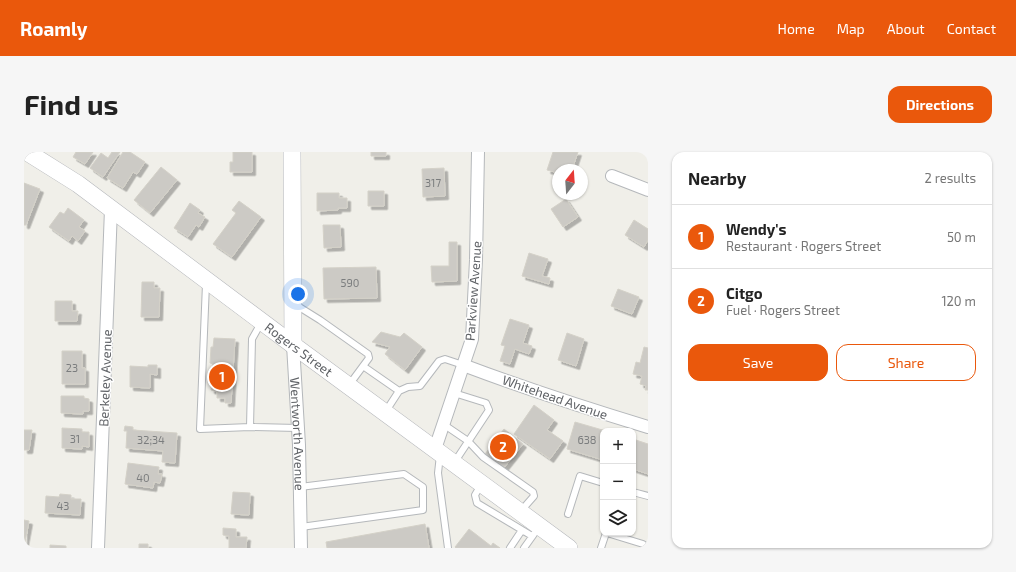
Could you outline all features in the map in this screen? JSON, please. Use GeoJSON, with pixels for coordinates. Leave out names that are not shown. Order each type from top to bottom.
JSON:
{"type":"FeatureCollection","features":[{"type":"Feature","properties":{"kind":"main road","name":"Rogers Street"},"geometry":{"type":"LineString","coordinates":[[27,152],[78,184],[348,386],[520,512],[536,531],[569,548]]}},
{"type":"Feature","properties":{"kind":"main road","name":"Wentworth Avenue"},"geometry":{"type":"LineString","coordinates":[[292,152],[293,345]]}},
{"type":"Feature","properties":{"kind":"street","name":"Parkview Avenue"},"geometry":{"type":"LineString","coordinates":[[443,456],[443,424],[472,339],[476,260],[478,152]]}},
{"type":"Feature","properties":{"kind":"street"},"geometry":{"type":"LineString","coordinates":[[612,176],[648,190]]}},
{"type":"Feature","properties":{"kind":"street","name":"Berkeley Avenue"},"geometry":{"type":"LineString","coordinates":[[98,548],[111,209]]}},
{"type":"Feature","properties":{"kind":"street","name":"Wentworth Avenue"},"geometry":{"type":"LineString","coordinates":[[293,345],[298,428],[301,548]]}},
{"type":"Feature","properties":{"kind":"street","name":"Whitehead Avenue"},"geometry":{"type":"LineString","coordinates":[[463,365],[594,411],[648,427]]}},
{"type":"Feature","properties":{"kind":"lane"},"geometry":{"type":"LineString","coordinates":[[206,280],[200,429],[250,427],[298,428]]}},
{"type":"Feature","properties":{"kind":"lane"},"geometry":{"type":"LineString","coordinates":[[292,303],[320,320],[368,354],[369,358],[348,386]]}},
{"type":"Feature","properties":{"kind":"lane"},"geometry":{"type":"LineString","coordinates":[[250,427],[252,339],[262,322]]}},
{"type":"Feature","properties":{"kind":"lane"},"geometry":{"type":"LineString","coordinates":[[385,413],[399,391],[408,387],[420,386],[439,361],[445,359],[463,365]]}},
{"type":"Feature","properties":{"kind":"lane"},"geometry":{"type":"LineString","coordinates":[[363,366],[399,391]]}},
{"type":"Feature","properties":{"kind":"lane"},"geometry":{"type":"LineString","coordinates":[[448,548],[438,473],[443,456],[468,441],[489,410],[486,403],[454,392]]}},
{"type":"Feature","properties":{"kind":"lane"},"geometry":{"type":"LineString","coordinates":[[443,424],[468,441],[483,457],[533,492],[534,496],[520,512]]}},
{"type":"Feature","properties":{"kind":"lane"},"geometry":{"type":"LineString","coordinates":[[300,487],[404,474],[423,486],[423,510],[301,527]]}},
{"type":"Feature","properties":{"kind":"lane"},"geometry":{"type":"LineString","coordinates":[[568,514],[580,476],[600,481]]}},
{"type":"Feature","properties":{"kind":"lane"},"geometry":{"type":"LineString","coordinates":[[482,484],[475,495],[477,503],[522,530],[536,531]]}},
{"type":"Feature","properties":{"kind":"lane"},"geometry":{"type":"LineString","coordinates":[[636,493],[648,496]]}},
{"type":"Feature","properties":{"kind":"lane"},"geometry":{"type":"LineString","coordinates":[[510,548],[522,530]]}},
{"type":"Feature","properties":{"kind":"lane"},"geometry":{"type":"LineString","coordinates":[[524,548],[536,531]]}},
{"type":"Feature","properties":{"kind":"lane"},"geometry":{"type":"LineString","coordinates":[[601,548],[605,536]]}},
{"type":"Feature","properties":{"kind":"lane"},"geometry":{"type":"LineString","coordinates":[[616,536],[643,544]]}},
{"type":"Feature","properties":{"kind":"building"},"geometry":{"type":"Polygon","coordinates":[[[76,152],[93,152],[85,164],[73,157],[76,152]]]}},
{"type":"Feature","properties":{"kind":"building"},"geometry":{"type":"Polygon","coordinates":[[[112,152],[120,152],[103,177],[90,168],[101,153],[108,158],[112,152]]]}},
{"type":"Feature","properties":{"kind":"building"},"geometry":{"type":"Polygon","coordinates":[[[123,152],[130,152],[145,162],[137,174],[133,172],[123,188],[107,178],[123,152]]]}},
{"type":"Feature","properties":{"kind":"building"},"geometry":{"type":"Polygon","coordinates":[[[233,152],[252,152],[252,172],[230,172],[230,162],[233,162],[233,152]]]}},
{"type":"Feature","properties":{"kind":"building"},"geometry":{"type":"Polygon","coordinates":[[[371,152],[386,152],[386,156],[371,156],[371,152]]]}},
{"type":"Feature","properties":{"kind":"building"},"geometry":{"type":"Polygon","coordinates":[[[553,152],[578,152],[574,164],[552,164],[552,171],[547,170],[553,152]]]}},
{"type":"Feature","properties":{"kind":"building"},"geometry":{"type":"Polygon","coordinates":[[[161,167],[177,180],[150,213],[134,200],[161,167]]]}},
{"type":"Feature","properties":{"kind":"building"},"geometry":{"type":"Polygon","coordinates":[[[444,168],[445,196],[423,197],[422,169],[444,168]]]}},
{"type":"Feature","properties":{"kind":"building"},"geometry":{"type":"Polygon","coordinates":[[[24,183],[40,189],[26,225],[24,225],[24,183]]]}},
{"type":"Feature","properties":{"kind":"building"},"geometry":{"type":"Polygon","coordinates":[[[368,191],[384,191],[384,206],[368,206],[368,191]]]}},
{"type":"Feature","properties":{"kind":"building"},"geometry":{"type":"Polygon","coordinates":[[[317,193],[339,193],[339,198],[347,198],[347,208],[317,211],[317,193]]]}},
{"type":"Feature","properties":{"kind":"building"},"geometry":{"type":"Polygon","coordinates":[[[567,200],[578,217],[563,227],[551,209],[567,200]]]}},
{"type":"Feature","properties":{"kind":"building"},"geometry":{"type":"Polygon","coordinates":[[[239,201],[261,217],[232,257],[213,244],[236,213],[232,210],[239,201]]]}},
{"type":"Feature","properties":{"kind":"building"},"geometry":{"type":"Polygon","coordinates":[[[190,203],[200,210],[198,213],[205,217],[199,227],[196,225],[188,237],[174,228],[190,203]]]}},
{"type":"Feature","properties":{"kind":"building"},"geometry":{"type":"Polygon","coordinates":[[[68,208],[84,220],[79,227],[85,231],[78,241],[72,236],[69,241],[49,227],[60,212],[64,214],[68,208]]]}},
{"type":"Feature","properties":{"kind":"building"},"geometry":{"type":"Polygon","coordinates":[[[634,220],[648,229],[648,240],[644,247],[625,235],[634,220]]]}},
{"type":"Feature","properties":{"kind":"building"},"geometry":{"type":"Polygon","coordinates":[[[323,225],[340,225],[341,247],[324,248],[323,225]]]}},
{"type":"Feature","properties":{"kind":"building"},"geometry":{"type":"Polygon","coordinates":[[[449,242],[457,242],[457,281],[432,282],[431,266],[449,266],[449,242]]]}},
{"type":"Feature","properties":{"kind":"building"},"geometry":{"type":"Polygon","coordinates":[[[529,253],[548,259],[542,276],[550,278],[549,284],[522,276],[529,253]]]}},
{"type":"Feature","properties":{"kind":"building"},"geometry":{"type":"Polygon","coordinates":[[[376,267],[377,298],[324,299],[323,268],[376,267]]]}},
{"type":"Feature","properties":{"kind":"building"},"geometry":{"type":"Polygon","coordinates":[[[142,282],[154,282],[154,288],[160,288],[159,317],[141,317],[142,282]]]}},
{"type":"Feature","properties":{"kind":"building"},"geometry":{"type":"Polygon","coordinates":[[[618,289],[639,297],[632,314],[611,306],[618,289]]]}},
{"type":"Feature","properties":{"kind":"building"},"geometry":{"type":"Polygon","coordinates":[[[55,301],[72,301],[72,311],[78,311],[77,321],[55,321],[55,301]]]}},
{"type":"Feature","properties":{"kind":"building"},"geometry":{"type":"Polygon","coordinates":[[[510,319],[529,325],[523,343],[532,346],[529,354],[515,349],[510,364],[500,361],[505,346],[501,345],[510,319]]]}},
{"type":"Feature","properties":{"kind":"building"},"geometry":{"type":"Polygon","coordinates":[[[381,332],[400,337],[404,333],[422,347],[405,370],[385,354],[390,347],[372,342],[381,332]]]}},
{"type":"Feature","properties":{"kind":"building"},"geometry":{"type":"Polygon","coordinates":[[[567,333],[584,339],[576,366],[558,360],[567,333]]]}},
{"type":"Feature","properties":{"kind":"building"},"geometry":{"type":"Polygon","coordinates":[[[214,338],[235,339],[231,403],[225,403],[225,398],[217,398],[217,391],[211,390],[213,364],[210,363],[211,347],[213,347],[214,338]]]}},
{"type":"Feature","properties":{"kind":"building"},"geometry":{"type":"Polygon","coordinates":[[[644,347],[648,348],[648,390],[645,390],[646,386],[640,384],[642,376],[633,374],[636,362],[640,363],[644,347]]]}},
{"type":"Feature","properties":{"kind":"building"},"geometry":{"type":"Polygon","coordinates":[[[62,351],[82,351],[82,368],[85,368],[85,384],[62,384],[62,351]]]}},
{"type":"Feature","properties":{"kind":"building"},"geometry":{"type":"Polygon","coordinates":[[[148,365],[157,365],[157,375],[150,374],[150,388],[130,387],[130,366],[148,367],[148,365]]]}},
{"type":"Feature","properties":{"kind":"building"},"geometry":{"type":"Polygon","coordinates":[[[61,396],[84,396],[84,398],[89,399],[89,411],[83,411],[83,414],[61,413],[61,396]]]}},
{"type":"Feature","properties":{"kind":"building"},"geometry":{"type":"Polygon","coordinates":[[[534,405],[554,420],[547,430],[563,441],[550,459],[514,434],[534,405]]]}},
{"type":"Feature","properties":{"kind":"building"},"geometry":{"type":"Polygon","coordinates":[[[575,422],[600,429],[600,459],[567,449],[575,422]]]}},
{"type":"Feature","properties":{"kind":"building"},"geometry":{"type":"Polygon","coordinates":[[[125,426],[133,427],[133,430],[177,433],[175,463],[162,462],[163,451],[126,448],[127,431],[124,431],[125,426]]]}},
{"type":"Feature","properties":{"kind":"building"},"geometry":{"type":"Polygon","coordinates":[[[62,428],[82,429],[82,432],[89,432],[89,447],[82,446],[82,449],[62,448],[62,428]]]}},
{"type":"Feature","properties":{"kind":"building"},"geometry":{"type":"Polygon","coordinates":[[[504,429],[523,444],[503,469],[485,454],[504,429]]]}},
{"type":"Feature","properties":{"kind":"building"},"geometry":{"type":"Polygon","coordinates":[[[24,430],[32,430],[29,450],[24,450],[24,430]]]}},
{"type":"Feature","properties":{"kind":"building"},"geometry":{"type":"Polygon","coordinates":[[[636,440],[648,444],[648,474],[636,470],[636,440]]]}},
{"type":"Feature","properties":{"kind":"building"},"geometry":{"type":"Polygon","coordinates":[[[128,463],[159,467],[158,474],[162,474],[160,483],[154,482],[153,488],[125,484],[128,463]]]}},
{"type":"Feature","properties":{"kind":"building"},"geometry":{"type":"Polygon","coordinates":[[[233,492],[250,493],[249,515],[231,514],[233,492]]]}},
{"type":"Feature","properties":{"kind":"building"},"geometry":{"type":"Polygon","coordinates":[[[60,494],[71,495],[71,499],[81,499],[80,515],[45,513],[46,496],[59,497],[60,494]]]}},
{"type":"Feature","properties":{"kind":"building"},"geometry":{"type":"Polygon","coordinates":[[[24,520],[29,521],[25,542],[24,542],[24,520]]]}},
{"type":"Feature","properties":{"kind":"building"},"geometry":{"type":"Polygon","coordinates":[[[425,524],[429,548],[327,548],[326,542],[425,524]]]}},
{"type":"Feature","properties":{"kind":"building"},"geometry":{"type":"Polygon","coordinates":[[[223,528],[236,529],[236,537],[247,537],[246,548],[229,548],[229,536],[223,535],[223,528]]]}},
{"type":"Feature","properties":{"kind":"building"},"geometry":{"type":"Polygon","coordinates":[[[469,529],[491,546],[493,543],[500,548],[456,548],[455,547],[469,529]]]}},
{"type":"Feature","properties":{"kind":"building"},"geometry":{"type":"Polygon","coordinates":[[[139,544],[148,544],[148,548],[139,548],[139,544]]]}},
{"type":"Feature","properties":{"kind":"building"},"geometry":{"type":"Polygon","coordinates":[[[50,545],[66,546],[66,548],[50,548],[50,545]]]}},
{"type":"Feature","properties":{"kind":"place","name":"Wendy's"},"geometry":{"type":"Point","coordinates":[222,377]}},
{"type":"Feature","properties":{"kind":"place","name":"Citgo"},"geometry":{"type":"Point","coordinates":[503,447]}}]}
